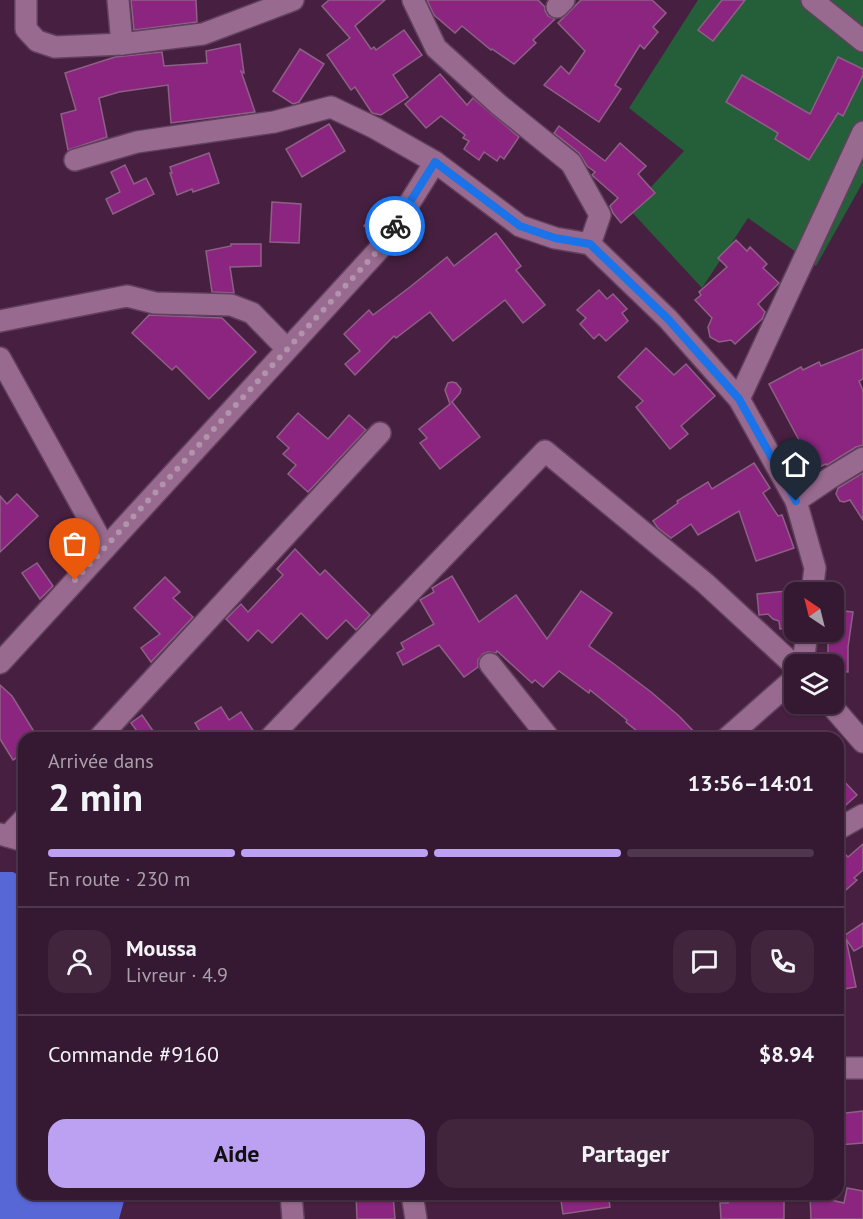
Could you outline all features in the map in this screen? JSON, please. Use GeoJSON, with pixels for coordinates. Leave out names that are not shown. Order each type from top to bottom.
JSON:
{"type":"FeatureCollection","features":[{"type":"Feature","properties":{"kind":"street"},"geometry":{"type":"LineString","coordinates":[[26,0],[26,29],[37,41],[55,47],[122,44],[203,34],[289,1]]}},
{"type":"Feature","properties":{"kind":"street"},"geometry":{"type":"LineString","coordinates":[[118,0],[122,44]]}},
{"type":"Feature","properties":{"kind":"street"},"geometry":{"type":"LineString","coordinates":[[412,0],[436,48],[498,104],[571,163],[600,215],[590,244]]}},
{"type":"Feature","properties":{"kind":"street"},"geometry":{"type":"LineString","coordinates":[[812,0],[863,41]]}},
{"type":"Feature","properties":{"kind":"street"},"geometry":{"type":"LineString","coordinates":[[75,160],[137,142],[274,122],[331,107],[375,128],[435,162],[520,226],[555,238],[590,244],[668,319],[739,399],[796,501],[815,568],[813,582]]}},
{"type":"Feature","properties":{"kind":"street"},"geometry":{"type":"LineString","coordinates":[[739,399],[863,132]]}},
{"type":"Feature","properties":{"kind":"street"},"geometry":{"type":"LineString","coordinates":[[0,663],[384,244],[435,162]]}},
{"type":"Feature","properties":{"kind":"street"},"geometry":{"type":"LineString","coordinates":[[0,321],[127,296],[155,303],[231,305],[252,313],[287,349]]}},
{"type":"Feature","properties":{"kind":"street"},"geometry":{"type":"LineString","coordinates":[[0,358],[105,548]]}},
{"type":"Feature","properties":{"kind":"street"},"geometry":{"type":"LineString","coordinates":[[105,732],[380,433]]}},
{"type":"Feature","properties":{"kind":"street"},"geometry":{"type":"LineString","coordinates":[[276,732],[545,451],[705,583],[784,656]]}},
{"type":"Feature","properties":{"kind":"street"},"geometry":{"type":"LineString","coordinates":[[796,501],[863,458]]}},
{"type":"Feature","properties":{"kind":"street"},"geometry":{"type":"LineString","coordinates":[[490,664],[544,732]]}},
{"type":"Feature","properties":{"kind":"street"},"geometry":{"type":"LineString","coordinates":[[734,732],[784,688]]}},
{"type":"Feature","properties":{"kind":"street"},"geometry":{"type":"LineString","coordinates":[[839,714],[863,742]]}},
{"type":"Feature","properties":{"kind":"street"},"geometry":{"type":"LineString","coordinates":[[844,826],[863,815]]}},
{"type":"Feature","properties":{"kind":"street"},"geometry":{"type":"LineString","coordinates":[[844,1068],[863,1068]]}},
{"type":"Feature","properties":{"kind":"street"},"geometry":{"type":"LineString","coordinates":[[292,1200],[294,1219]]}},
{"type":"Feature","properties":{"kind":"street"},"geometry":{"type":"LineString","coordinates":[[413,1200],[416,1219]]}},
{"type":"Feature","properties":{"kind":"green space"},"geometry":{"type":"Polygon","coordinates":[[[698,0],[863,0],[863,182],[816,266],[748,218],[702,288],[630,210],[684,151],[629,108],[698,0]]]}},
{"type":"Feature","properties":{"kind":"water"},"geometry":{"type":"Polygon","coordinates":[[[0,872],[13,872],[18,875],[18,1200],[124,1200],[119,1219],[0,1219],[0,872]]]}},
{"type":"Feature","properties":{"kind":"building"},"geometry":{"type":"Polygon","coordinates":[[[131,0],[196,0],[197,22],[134,30],[131,0]]]}},
{"type":"Feature","properties":{"kind":"building"},"geometry":{"type":"Polygon","coordinates":[[[329,0],[385,0],[355,26],[371,49],[374,47],[376,50],[404,30],[422,55],[393,75],[408,97],[381,115],[372,113],[355,87],[351,90],[327,55],[350,38],[322,6],[329,0]]]}},
{"type":"Feature","properties":{"kind":"building"},"geometry":{"type":"Polygon","coordinates":[[[427,0],[538,0],[545,7],[548,16],[555,19],[533,40],[536,43],[514,64],[491,50],[462,26],[455,33],[434,15],[427,0]]]}},
{"type":"Feature","properties":{"kind":"building"},"geometry":{"type":"Polygon","coordinates":[[[581,0],[652,0],[666,13],[653,27],[658,32],[644,49],[640,45],[615,85],[621,89],[599,122],[544,85],[561,66],[569,74],[585,51],[558,23],[581,0]]]}},
{"type":"Feature","properties":{"kind":"building"},"geometry":{"type":"Polygon","coordinates":[[[722,0],[745,0],[713,41],[698,30],[722,0]]]}},
{"type":"Feature","properties":{"kind":"building"},"geometry":{"type":"Polygon","coordinates":[[[240,44],[244,73],[241,71],[255,112],[171,123],[168,85],[119,92],[99,98],[107,137],[68,150],[61,114],[76,110],[65,73],[115,57],[162,52],[164,66],[207,63],[206,51],[240,44]]]}},
{"type":"Feature","properties":{"kind":"building"},"geometry":{"type":"Polygon","coordinates":[[[300,49],[324,64],[299,102],[293,104],[273,91],[300,49]]]}},
{"type":"Feature","properties":{"kind":"building"},"geometry":{"type":"Polygon","coordinates":[[[838,57],[863,69],[863,75],[843,116],[838,113],[809,160],[775,139],[778,133],[726,102],[742,75],[810,114],[838,57]]]}},
{"type":"Feature","properties":{"kind":"building"},"geometry":{"type":"Polygon","coordinates":[[[440,74],[467,105],[473,98],[519,137],[504,159],[500,156],[497,161],[484,152],[479,160],[464,149],[469,141],[463,138],[465,135],[441,116],[426,128],[405,104],[440,74]]]}},
{"type":"Feature","properties":{"kind":"building"},"geometry":{"type":"Polygon","coordinates":[[[329,124],[345,151],[302,177],[286,149],[329,124]]]}},
{"type":"Feature","properties":{"kind":"building"},"geometry":{"type":"Polygon","coordinates":[[[559,126],[605,161],[620,143],[646,166],[638,174],[655,193],[621,223],[610,206],[618,198],[592,175],[595,172],[587,166],[579,153],[554,133],[559,126]]]}},
{"type":"Feature","properties":{"kind":"building"},"geometry":{"type":"Polygon","coordinates":[[[209,153],[219,183],[177,195],[170,167],[209,153]]]}},
{"type":"Feature","properties":{"kind":"building"},"geometry":{"type":"Polygon","coordinates":[[[125,165],[134,184],[146,178],[154,194],[113,214],[106,199],[120,192],[111,172],[125,165]]]}},
{"type":"Feature","properties":{"kind":"building"},"geometry":{"type":"Polygon","coordinates":[[[272,202],[301,204],[299,243],[270,242],[272,202]]]}},
{"type":"Feature","properties":{"kind":"building"},"geometry":{"type":"Polygon","coordinates":[[[384,210],[388,214],[375,235],[364,226],[374,213],[378,217],[384,210]]]}},
{"type":"Feature","properties":{"kind":"building"},"geometry":{"type":"Polygon","coordinates":[[[496,233],[521,266],[516,270],[545,305],[523,323],[505,300],[453,341],[430,312],[396,338],[394,336],[355,375],[345,364],[360,351],[344,334],[369,310],[373,315],[447,257],[454,266],[496,233]]]}},
{"type":"Feature","properties":{"kind":"building"},"geometry":{"type":"Polygon","coordinates":[[[736,240],[747,251],[750,247],[767,264],[763,268],[779,283],[758,304],[765,312],[762,319],[735,344],[731,340],[719,342],[710,337],[708,327],[712,318],[695,300],[701,295],[699,292],[727,267],[718,258],[736,240]]]}},
{"type":"Feature","properties":{"kind":"building"},"geometry":{"type":"Polygon","coordinates":[[[231,244],[261,244],[261,266],[230,267],[234,293],[212,292],[206,251],[231,246],[231,244]]]}},
{"type":"Feature","properties":{"kind":"building"},"geometry":{"type":"Polygon","coordinates":[[[599,290],[607,299],[613,294],[627,309],[622,313],[628,321],[606,341],[599,334],[594,339],[580,324],[586,318],[577,310],[599,290]]]}},
{"type":"Feature","properties":{"kind":"building"},"geometry":{"type":"Polygon","coordinates":[[[149,315],[222,318],[256,352],[209,399],[176,366],[172,370],[132,333],[149,315]]]}},
{"type":"Feature","properties":{"kind":"building"},"geometry":{"type":"Polygon","coordinates":[[[646,348],[674,375],[686,364],[715,396],[681,426],[688,434],[670,449],[636,407],[643,401],[618,377],[646,348]]]}},
{"type":"Feature","properties":{"kind":"building"},"geometry":{"type":"Polygon","coordinates":[[[863,349],[863,379],[859,381],[863,391],[863,445],[813,470],[769,384],[801,367],[803,370],[819,362],[821,366],[863,349]]]}},
{"type":"Feature","properties":{"kind":"building"},"geometry":{"type":"Polygon","coordinates":[[[452,382],[461,389],[452,402],[480,437],[440,469],[420,443],[427,438],[419,429],[450,404],[445,390],[448,383],[452,382]]]}},
{"type":"Feature","properties":{"kind":"building"},"geometry":{"type":"Polygon","coordinates":[[[298,413],[328,439],[349,415],[366,430],[308,492],[288,474],[296,465],[283,454],[289,448],[277,437],[298,413]]]}},
{"type":"Feature","properties":{"kind":"building"},"geometry":{"type":"Polygon","coordinates":[[[754,463],[770,488],[763,493],[778,516],[782,515],[794,548],[756,561],[739,511],[698,535],[691,524],[671,538],[653,521],[678,503],[677,501],[708,482],[712,489],[754,463]]]}},
{"type":"Feature","properties":{"kind":"building"},"geometry":{"type":"Polygon","coordinates":[[[863,473],[863,520],[850,500],[840,501],[836,494],[838,488],[863,473]]]}},
{"type":"Feature","properties":{"kind":"building"},"geometry":{"type":"Polygon","coordinates":[[[17,494],[38,516],[0,552],[0,496],[7,504],[17,494]]]}},
{"type":"Feature","properties":{"kind":"building"},"geometry":{"type":"Polygon","coordinates":[[[295,549],[320,575],[325,570],[370,615],[356,630],[346,620],[327,639],[301,613],[272,643],[258,630],[248,641],[226,619],[241,604],[248,612],[283,575],[277,569],[295,549]]]}},
{"type":"Feature","properties":{"kind":"building"},"geometry":{"type":"Polygon","coordinates":[[[37,563],[53,586],[40,599],[22,573],[37,563]]]}},
{"type":"Feature","properties":{"kind":"building"},"geometry":{"type":"Polygon","coordinates":[[[452,576],[479,622],[516,595],[547,639],[581,591],[612,613],[589,646],[651,692],[694,732],[638,732],[590,690],[589,693],[559,671],[543,687],[535,680],[532,683],[497,651],[483,654],[478,660],[478,667],[464,677],[439,645],[403,665],[397,653],[404,649],[401,643],[434,624],[420,600],[434,592],[432,588],[452,576]]]}},
{"type":"Feature","properties":{"kind":"building"},"geometry":{"type":"Polygon","coordinates":[[[165,577],[180,592],[173,598],[193,617],[151,662],[141,648],[160,634],[134,608],[165,577]]]}},
{"type":"Feature","properties":{"kind":"building"},"geometry":{"type":"Polygon","coordinates":[[[784,591],[784,628],[780,629],[779,621],[768,614],[759,615],[757,594],[784,591]]]}},
{"type":"Feature","properties":{"kind":"building"},"geometry":{"type":"Polygon","coordinates":[[[844,611],[853,612],[848,647],[848,672],[844,672],[844,654],[828,654],[828,642],[844,642],[844,611]]]}},
{"type":"Feature","properties":{"kind":"building"},"geometry":{"type":"Polygon","coordinates":[[[0,685],[12,696],[34,732],[18,732],[18,757],[13,760],[0,739],[0,685]]]}},
{"type":"Feature","properties":{"kind":"building"},"geometry":{"type":"Polygon","coordinates":[[[221,707],[229,720],[241,712],[254,732],[200,732],[195,723],[221,707]]]}},
{"type":"Feature","properties":{"kind":"building"},"geometry":{"type":"Polygon","coordinates":[[[142,715],[154,732],[138,732],[131,723],[142,715]]]}},
{"type":"Feature","properties":{"kind":"building"},"geometry":{"type":"Polygon","coordinates":[[[844,781],[857,795],[844,807],[844,781]]]}},
{"type":"Feature","properties":{"kind":"building"},"geometry":{"type":"Polygon","coordinates":[[[863,844],[863,870],[854,878],[857,880],[844,892],[844,853],[848,857],[863,844]]]}},
{"type":"Feature","properties":{"kind":"building"},"geometry":{"type":"Polygon","coordinates":[[[863,923],[863,946],[854,951],[846,939],[856,987],[844,989],[844,933],[845,935],[863,923]]]}},
{"type":"Feature","properties":{"kind":"building"},"geometry":{"type":"Polygon","coordinates":[[[863,1111],[863,1143],[844,1145],[844,1113],[863,1111]]]}},
{"type":"Feature","properties":{"kind":"building"},"geometry":{"type":"Polygon","coordinates":[[[847,1188],[863,1191],[863,1219],[811,1219],[810,1200],[831,1200],[844,1203],[847,1188]]]}},
{"type":"Feature","properties":{"kind":"building"},"geometry":{"type":"Polygon","coordinates":[[[356,1200],[393,1200],[395,1219],[357,1219],[356,1200]]]}},
{"type":"Feature","properties":{"kind":"building"},"geometry":{"type":"Polygon","coordinates":[[[561,1200],[609,1200],[610,1207],[563,1214],[561,1200]]]}},
{"type":"Feature","properties":{"kind":"building"},"geometry":{"type":"Polygon","coordinates":[[[728,1200],[784,1200],[784,1219],[721,1219],[720,1203],[728,1203],[728,1200]]]}},
{"type":"Feature","properties":{"kind":"way so far"},"geometry":{"type":"LineString","coordinates":[[75,580],[384,244],[395,226]]}},
{"type":"Feature","properties":{"kind":"route"},"geometry":{"type":"LineString","coordinates":[[395,226],[435,162],[520,226],[555,238],[590,244],[668,319],[739,399],[796,501]]}}]}
